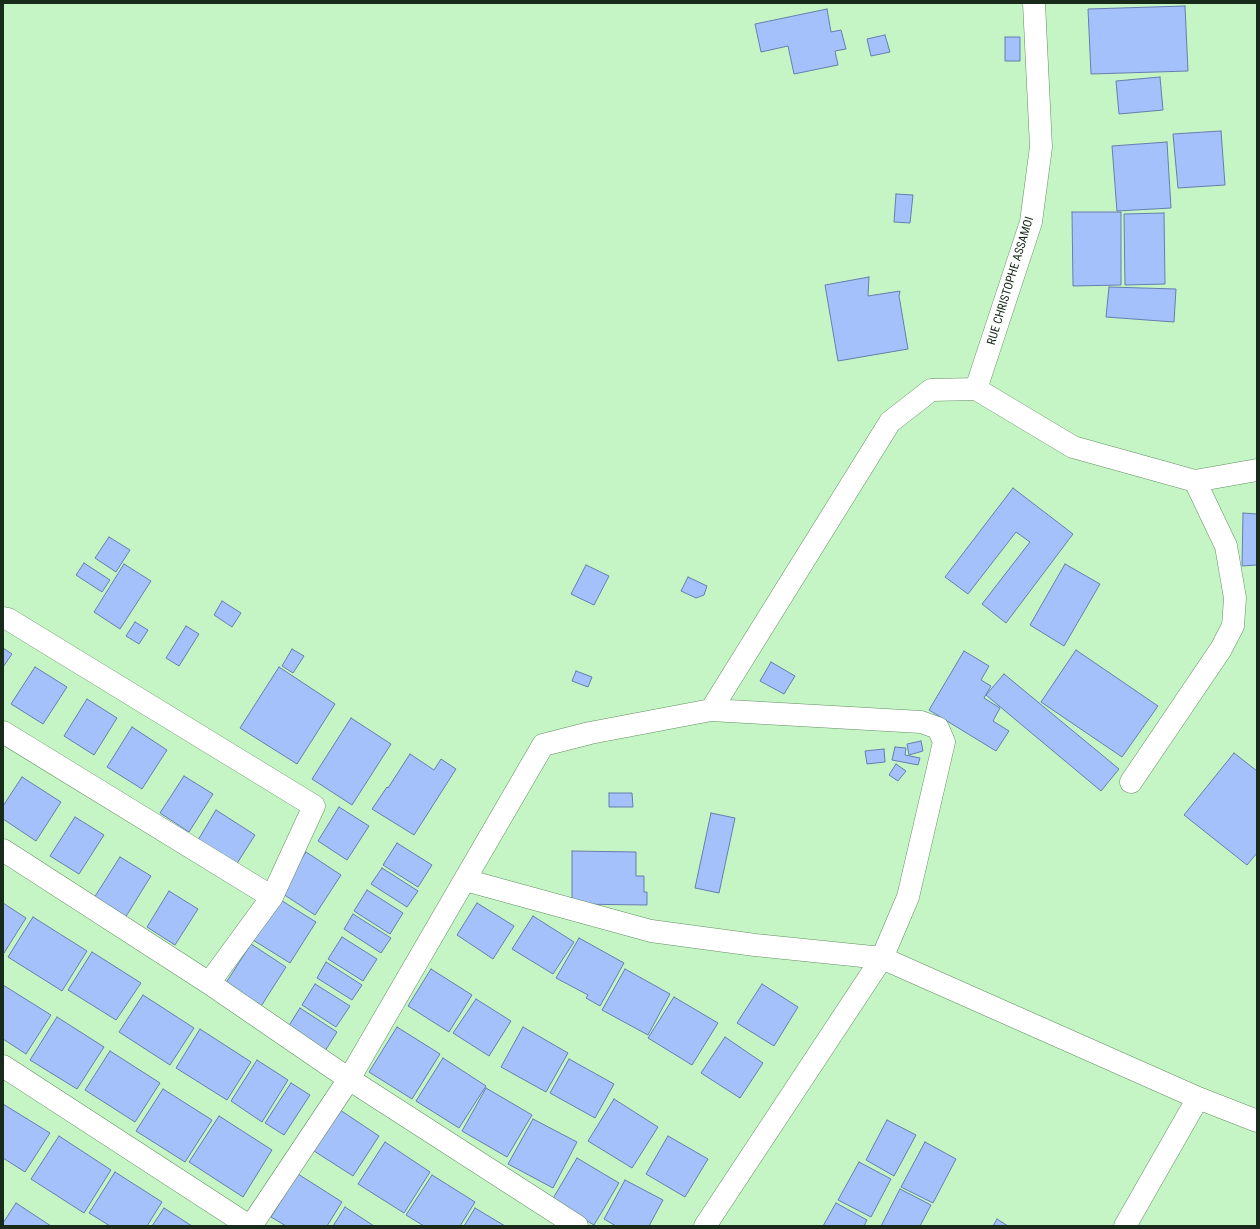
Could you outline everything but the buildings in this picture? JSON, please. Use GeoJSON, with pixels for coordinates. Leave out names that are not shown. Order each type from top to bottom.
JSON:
{"type":"FeatureCollection","features":[{"type":"Feature","properties":{"kind":"street","name":"RUE CHRISTOPHE ASSAMOI"},"geometry":{"type":"LineString","coordinates":[[976,389],[1031,222],[1041,147],[1034,3]]}},
{"type":"Feature","properties":{"kind":"street"},"geometry":{"type":"LineString","coordinates":[[711,710],[890,422],[931,390],[976,389],[1073,448],[1195,481],[1257,470]]}},
{"type":"Feature","properties":{"kind":"street"},"geometry":{"type":"LineString","coordinates":[[1131,782],[1221,649],[1233,626],[1235,598],[1226,546],[1195,481]]}},
{"type":"Feature","properties":{"kind":"street"},"geometry":{"type":"LineString","coordinates":[[3,618],[15,623],[314,806],[272,897],[209,984]]}},
{"type":"Feature","properties":{"kind":"street"},"geometry":{"type":"LineString","coordinates":[[3,1066],[250,1226],[349,1079],[543,745],[590,733],[711,710],[922,722],[938,728],[944,742],[908,897],[882,958],[705,1226]]}},
{"type":"Feature","properties":{"kind":"street"},"geometry":{"type":"LineString","coordinates":[[3,732],[272,897]]}},
{"type":"Feature","properties":{"kind":"street"},"geometry":{"type":"LineString","coordinates":[[3,850],[209,984],[349,1079],[576,1226]]}},
{"type":"Feature","properties":{"kind":"street"},"geometry":{"type":"LineString","coordinates":[[465,880],[651,931],[882,958],[1198,1098],[1257,1121]]}},
{"type":"Feature","properties":{"kind":"street"},"geometry":{"type":"LineString","coordinates":[[1125,1226],[1198,1098]]}}]}
